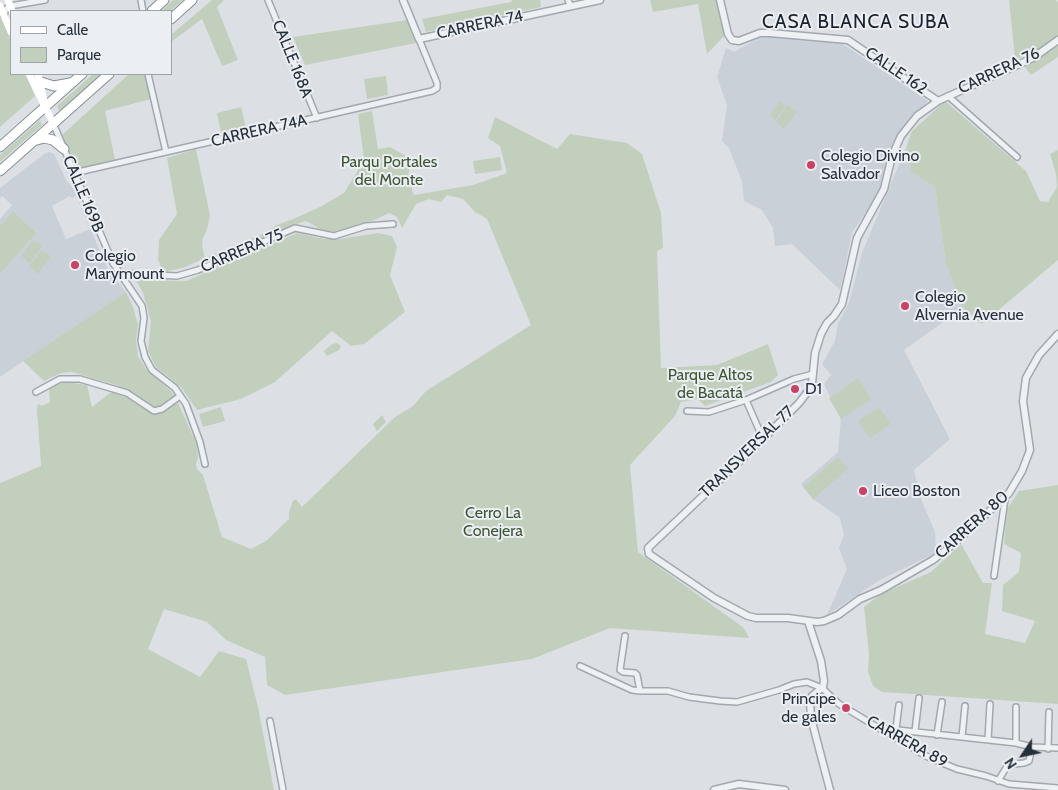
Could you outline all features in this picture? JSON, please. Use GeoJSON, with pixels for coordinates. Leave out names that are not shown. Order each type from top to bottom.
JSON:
{"type":"FeatureCollection","features":[{"type":"Feature","properties":{"kind":"highway"},"geometry":{"type":"LineString","coordinates":[[153,10],[164,0]]}},
{"type":"Feature","properties":{"kind":"highway"},"geometry":{"type":"LineString","coordinates":[[172,18],[192,0]]}},
{"type":"Feature","properties":{"kind":"highway"},"geometry":{"type":"LineString","coordinates":[[0,146],[81,75]]}},
{"type":"Feature","properties":{"kind":"highway"},"geometry":{"type":"LineString","coordinates":[[0,171],[108,75]]}},
{"type":"Feature","properties":{"kind":"highway"},"geometry":{"type":"LineString","coordinates":[[39,78],[54,86],[64,86],[72,82]]}},
{"type":"Feature","properties":{"kind":"highway"},"geometry":{"type":"LineString","coordinates":[[34,141],[50,139],[56,141],[64,149]]}},
{"type":"Feature","properties":{"kind":"main road"},"geometry":{"type":"LineString","coordinates":[[0,6],[10,30]]}},
{"type":"Feature","properties":{"kind":"main road","name":"CALLE 169B"},"geometry":{"type":"LineString","coordinates":[[30,75],[54,123]]}},
{"type":"Feature","properties":{"kind":"main road","name":"CALLE 169B"},"geometry":{"type":"LineString","coordinates":[[39,78],[46,106]]}},
{"type":"Feature","properties":{"kind":"street"},"geometry":{"type":"LineString","coordinates":[[4,16],[5,11],[10,6],[45,0]]}},
{"type":"Feature","properties":{"kind":"street","name":"CALLE 168A"},"geometry":{"type":"LineString","coordinates":[[268,0],[316,118]]}},
{"type":"Feature","properties":{"kind":"street"},"geometry":{"type":"LineString","coordinates":[[403,0],[419,39]]}},
{"type":"Feature","properties":{"kind":"street","name":"CARRERA 74"},"geometry":{"type":"LineString","coordinates":[[419,39],[569,3],[600,0]]}},
{"type":"Feature","properties":{"kind":"street","name":"CALLE 162"},"geometry":{"type":"LineString","coordinates":[[720,0],[730,38],[739,41],[755,34],[770,33],[841,39],[853,42],[938,100]]}},
{"type":"Feature","properties":{"kind":"street","name":"CARRERA 74A"},"geometry":{"type":"LineString","coordinates":[[74,173],[432,92],[437,88],[437,83],[419,39]]}},
{"type":"Feature","properties":{"kind":"street","name":"CARRERA 76"},"geometry":{"type":"LineString","coordinates":[[938,100],[1033,58],[1058,40]]}},
{"type":"Feature","properties":{"kind":"street"},"geometry":{"type":"LineString","coordinates":[[148,75],[166,152]]}},
{"type":"Feature","properties":{"kind":"street","name":"CALLE 162"},"geometry":{"type":"LineString","coordinates":[[948,96],[1017,157]]}},
{"type":"Feature","properties":{"kind":"street","name":"TRANSVERSAL 77"},"geometry":{"type":"LineString","coordinates":[[649,554],[648,548],[806,396],[811,386],[815,353],[821,334],[842,304],[858,238],[884,189],[892,156],[901,136],[917,116],[938,100]]}},
{"type":"Feature","properties":{"kind":"street","name":"CALLE 169B"},"geometry":{"type":"LineString","coordinates":[[54,123],[111,260],[138,299],[144,312],[140,341],[145,357],[152,370],[170,383],[190,413],[205,464]]}},
{"type":"Feature","properties":{"kind":"street","name":"CARRERA 75"},"geometry":{"type":"LineString","coordinates":[[120,273],[177,276],[198,270],[295,228],[334,236],[366,226],[393,224]]}},
{"type":"Feature","properties":{"kind":"street","name":"CARRERA 80"},"geometry":{"type":"LineString","coordinates":[[649,554],[714,598],[742,613],[756,618],[788,618],[817,622],[829,619],[860,599],[881,590],[927,564],[957,542],[1005,499],[1015,485],[1030,450],[1023,401],[1026,378],[1039,355],[1058,334]]}},
{"type":"Feature","properties":{"kind":"street"},"geometry":{"type":"LineString","coordinates":[[687,411],[709,412],[746,400],[794,379],[813,374]]}},
{"type":"Feature","properties":{"kind":"street"},"geometry":{"type":"LineString","coordinates":[[36,392],[60,379],[80,379],[127,394],[154,411],[162,409],[180,396]]}},
{"type":"Feature","properties":{"kind":"street"},"geometry":{"type":"LineString","coordinates":[[746,400],[763,439]]}},
{"type":"Feature","properties":{"kind":"street"},"geometry":{"type":"LineString","coordinates":[[994,576],[1005,499]]}},
{"type":"Feature","properties":{"kind":"street"},"geometry":{"type":"LineString","coordinates":[[808,621],[823,671],[824,685],[812,696],[810,718],[830,790]]}},
{"type":"Feature","properties":{"kind":"street"},"geometry":{"type":"LineString","coordinates":[[625,636],[620,668],[623,672],[637,675],[640,691]]}},
{"type":"Feature","properties":{"kind":"street"},"geometry":{"type":"LineString","coordinates":[[580,666],[632,690],[668,691],[689,697],[737,702],[802,682],[822,688]]}},
{"type":"Feature","properties":{"kind":"street","name":"CARRERA 89"},"geometry":{"type":"LineString","coordinates":[[822,688],[840,704],[928,757],[957,769],[1009,784],[1058,788]]}},
{"type":"Feature","properties":{"kind":"street"},"geometry":{"type":"LineString","coordinates":[[915,731],[919,698]]}},
{"type":"Feature","properties":{"kind":"street"},"geometry":{"type":"LineString","coordinates":[[937,735],[942,702]]}},
{"type":"Feature","properties":{"kind":"street"},"geometry":{"type":"LineString","coordinates":[[988,740],[990,704]]}},
{"type":"Feature","properties":{"kind":"street"},"geometry":{"type":"LineString","coordinates":[[896,729],[899,705]]}},
{"type":"Feature","properties":{"kind":"street"},"geometry":{"type":"LineString","coordinates":[[962,737],[965,706]]}},
{"type":"Feature","properties":{"kind":"street"},"geometry":{"type":"LineString","coordinates":[[1016,707],[1016,743]]}},
{"type":"Feature","properties":{"kind":"street"},"geometry":{"type":"LineString","coordinates":[[1048,749],[1049,712]]}},
{"type":"Feature","properties":{"kind":"street"},"geometry":{"type":"LineString","coordinates":[[270,721],[283,790]]}},
{"type":"Feature","properties":{"kind":"street"},"geometry":{"type":"LineString","coordinates":[[877,727],[1016,743],[1048,749],[1058,748]]}},
{"type":"Feature","properties":{"kind":"street"},"geometry":{"type":"LineString","coordinates":[[998,781],[1006,768],[1029,761],[1032,747]]}},
{"type":"Feature","properties":{"kind":"street"},"geometry":{"type":"LineString","coordinates":[[714,790],[739,784],[784,790]]}},
{"type":"Feature","properties":{"kind":"shaded area","name":"Colegio Divino Salvador"},"geometry":{"type":"Polygon","coordinates":[[[780,35],[843,42],[844,45],[928,101],[907,123],[891,147],[880,190],[852,233],[840,290],[792,244],[775,246],[773,228],[762,210],[744,201],[742,181],[729,148],[722,141],[727,105],[717,77],[726,48],[734,52],[757,39],[780,35]]]}},
{"type":"Feature","properties":{"kind":"shaded area"},"geometry":{"type":"Polygon","coordinates":[[[907,145],[911,172],[935,187],[946,265],[963,308],[904,350],[950,439],[914,470],[921,499],[935,532],[936,553],[880,580],[827,615],[847,569],[839,548],[844,534],[840,518],[813,499],[801,484],[838,452],[841,419],[824,384],[831,375],[822,364],[835,341],[838,323],[849,303],[862,253],[907,145]]]}},
{"type":"Feature","properties":{"kind":"shaded area","name":"Colegio Marymount"},"geometry":{"type":"Polygon","coordinates":[[[49,152],[54,154],[66,180],[74,190],[108,270],[126,292],[0,377],[0,274],[37,233],[13,211],[0,225],[0,219],[12,205],[2,196],[0,198],[0,188],[49,152]],[[70,196],[52,206],[66,239],[90,229],[76,196],[71,198],[70,196]]]}},
{"type":"Feature","properties":{"kind":"green space"},"geometry":{"type":"Polygon","coordinates":[[[173,0],[183,0],[171,10],[162,10],[173,0]]]}},
{"type":"Feature","properties":{"kind":"green space"},"geometry":{"type":"Polygon","coordinates":[[[212,0],[224,0],[217,7],[238,60],[222,66],[202,19],[172,41],[172,34],[212,0]]]}},
{"type":"Feature","properties":{"kind":"green space"},"geometry":{"type":"Polygon","coordinates":[[[512,0],[540,0],[541,7],[426,32],[422,19],[511,2],[512,0]]]}},
{"type":"Feature","properties":{"kind":"green space"},"geometry":{"type":"Polygon","coordinates":[[[650,0],[716,0],[725,35],[707,54],[698,4],[653,12],[650,0]]]}},
{"type":"Feature","properties":{"kind":"green space"},"geometry":{"type":"Polygon","coordinates":[[[1009,0],[1055,0],[1058,2],[1058,36],[1031,55],[1015,59],[1009,0]]]}},
{"type":"Feature","properties":{"kind":"green space"},"geometry":{"type":"Polygon","coordinates":[[[0,14],[10,38],[10,75],[26,75],[35,96],[0,127],[0,14]]]}},
{"type":"Feature","properties":{"kind":"green space"},"geometry":{"type":"Polygon","coordinates":[[[407,20],[416,43],[305,65],[293,37],[407,20]]]}},
{"type":"Feature","properties":{"kind":"green space"},"geometry":{"type":"Polygon","coordinates":[[[1058,45],[1058,57],[1031,75],[1025,67],[1058,45]]]}},
{"type":"Feature","properties":{"kind":"green space"},"geometry":{"type":"Polygon","coordinates":[[[92,75],[101,75],[59,111],[57,106],[92,75]]]}},
{"type":"Feature","properties":{"kind":"green space"},"geometry":{"type":"Polygon","coordinates":[[[128,75],[144,75],[151,99],[105,111],[115,160],[76,170],[62,135],[128,75]]]}},
{"type":"Feature","properties":{"kind":"green space"},"geometry":{"type":"Polygon","coordinates":[[[386,76],[388,95],[367,99],[364,79],[386,76]]]}},
{"type":"Feature","properties":{"kind":"green space"},"geometry":{"type":"Polygon","coordinates":[[[780,101],[786,106],[775,120],[770,115],[780,101]]]}},
{"type":"Feature","properties":{"kind":"green space"},"geometry":{"type":"Polygon","coordinates":[[[945,101],[1026,171],[1040,201],[1048,202],[1057,187],[1056,174],[1050,154],[1058,150],[1058,260],[982,324],[963,308],[946,265],[935,187],[911,172],[907,145],[912,131],[945,101]]]}},
{"type":"Feature","properties":{"kind":"green space"},"geometry":{"type":"Polygon","coordinates":[[[788,105],[797,112],[784,129],[776,122],[788,105]]]}},
{"type":"Feature","properties":{"kind":"green space"},"geometry":{"type":"Polygon","coordinates":[[[241,107],[246,128],[221,133],[217,113],[241,107]]]}},
{"type":"Feature","properties":{"kind":"green space","name":"Cerro La Conejera"},"geometry":{"type":"Polygon","coordinates":[[[372,111],[378,149],[390,147],[411,159],[407,184],[410,184],[414,195],[473,185],[507,173],[500,146],[488,138],[495,117],[557,149],[570,134],[627,143],[642,154],[661,213],[663,248],[657,251],[661,368],[717,365],[768,344],[778,375],[771,382],[705,406],[698,399],[681,402],[675,416],[630,465],[638,552],[744,628],[749,638],[610,628],[532,659],[285,695],[267,685],[265,657],[226,640],[207,622],[164,609],[148,649],[200,677],[219,651],[246,659],[258,707],[274,790],[0,790],[0,483],[41,466],[37,410],[38,404],[42,406],[50,402],[49,389],[57,384],[67,382],[87,385],[92,407],[119,386],[72,372],[61,373],[44,381],[23,361],[126,292],[138,325],[136,341],[138,356],[146,369],[173,393],[179,405],[197,445],[197,469],[203,475],[222,537],[251,549],[266,541],[289,519],[289,512],[293,501],[296,499],[302,507],[395,417],[413,406],[426,391],[531,325],[487,219],[475,212],[463,199],[447,195],[441,202],[429,199],[416,204],[402,228],[397,217],[389,213],[377,219],[336,232],[322,230],[306,221],[207,263],[205,258],[265,233],[277,225],[320,207],[344,193],[364,160],[358,114],[372,111]]]}},
{"type":"Feature","properties":{"kind":"green space"},"geometry":{"type":"Polygon","coordinates":[[[40,120],[42,125],[0,162],[0,155],[40,120]]]}},
{"type":"Feature","properties":{"kind":"green space"},"geometry":{"type":"Polygon","coordinates":[[[196,149],[210,215],[202,246],[205,258],[183,268],[163,272],[158,259],[159,240],[177,214],[167,158],[196,149]]]}},
{"type":"Feature","properties":{"kind":"green space"},"geometry":{"type":"Polygon","coordinates":[[[500,157],[502,170],[475,174],[473,161],[500,157]]]}},
{"type":"Feature","properties":{"kind":"green space"},"geometry":{"type":"Polygon","coordinates":[[[13,211],[37,233],[0,274],[0,225],[13,211]]]}},
{"type":"Feature","properties":{"kind":"green space"},"geometry":{"type":"Polygon","coordinates":[[[297,233],[324,239],[339,239],[378,233],[392,236],[397,247],[390,275],[405,312],[364,344],[351,346],[332,331],[275,382],[241,399],[197,410],[181,387],[156,367],[148,351],[151,321],[143,293],[136,280],[186,281],[297,233]]]}},
{"type":"Feature","properties":{"kind":"green space"},"geometry":{"type":"Polygon","coordinates":[[[33,240],[42,246],[30,263],[21,256],[33,240]]]}},
{"type":"Feature","properties":{"kind":"green space"},"geometry":{"type":"Polygon","coordinates":[[[41,250],[51,256],[38,274],[29,267],[41,250]]]}},
{"type":"Feature","properties":{"kind":"green space"},"geometry":{"type":"Polygon","coordinates":[[[337,343],[341,346],[339,350],[327,356],[324,351],[332,344],[337,343]]]}},
{"type":"Feature","properties":{"kind":"green space"},"geometry":{"type":"Polygon","coordinates":[[[858,378],[871,399],[841,419],[829,398],[858,378]]]}},
{"type":"Feature","properties":{"kind":"green space"},"geometry":{"type":"Polygon","coordinates":[[[221,407],[225,421],[203,427],[199,414],[221,407]]]}},
{"type":"Feature","properties":{"kind":"green space"},"geometry":{"type":"Polygon","coordinates":[[[879,407],[891,424],[870,438],[858,421],[879,407]]]}},
{"type":"Feature","properties":{"kind":"green space"},"geometry":{"type":"Polygon","coordinates":[[[382,415],[386,422],[377,431],[373,424],[382,415]]]}},
{"type":"Feature","properties":{"kind":"green space"},"geometry":{"type":"Polygon","coordinates":[[[838,457],[848,469],[813,499],[803,487],[838,457]]]}},
{"type":"Feature","properties":{"kind":"green space"},"geometry":{"type":"Polygon","coordinates":[[[1058,485],[1058,704],[882,692],[873,686],[868,672],[869,655],[864,607],[881,594],[931,572],[961,544],[983,583],[992,583],[985,634],[1025,643],[1035,621],[1002,611],[1003,585],[1019,572],[1021,553],[1004,544],[1007,509],[1019,491],[1058,485]]]}},
{"type":"Feature","properties":{"kind":"place","name":"Colegio Divino Salvador"},"geometry":{"type":"Point","coordinates":[811,165]}},
{"type":"Feature","properties":{"kind":"place","name":"Colegio Marymount"},"geometry":{"type":"Point","coordinates":[75,265]}},
{"type":"Feature","properties":{"kind":"place","name":"Colegio Alvernia Avenue"},"geometry":{"type":"Point","coordinates":[905,306]}},
{"type":"Feature","properties":{"kind":"place","name":"D1"},"geometry":{"type":"Point","coordinates":[795,389]}},
{"type":"Feature","properties":{"kind":"place","name":"Liceo Boston"},"geometry":{"type":"Point","coordinates":[863,491]}},
{"type":"Feature","properties":{"kind":"place","name":"Principe de gales"},"geometry":{"type":"Point","coordinates":[846,708]}},
{"type":"Feature","properties":{"kind":"district","name":"CASA BLANCA SUBA"},"geometry":{"type":"Point","coordinates":[856,22]}},
{"type":"Feature","properties":{"kind":"park label","name":"Parqu Portales del Monte"},"geometry":{"type":"Point","coordinates":[389,171]}},
{"type":"Feature","properties":{"kind":"park label","name":"Parque Altos de Bacatá"},"geometry":{"type":"Point","coordinates":[710,384]}}]}
